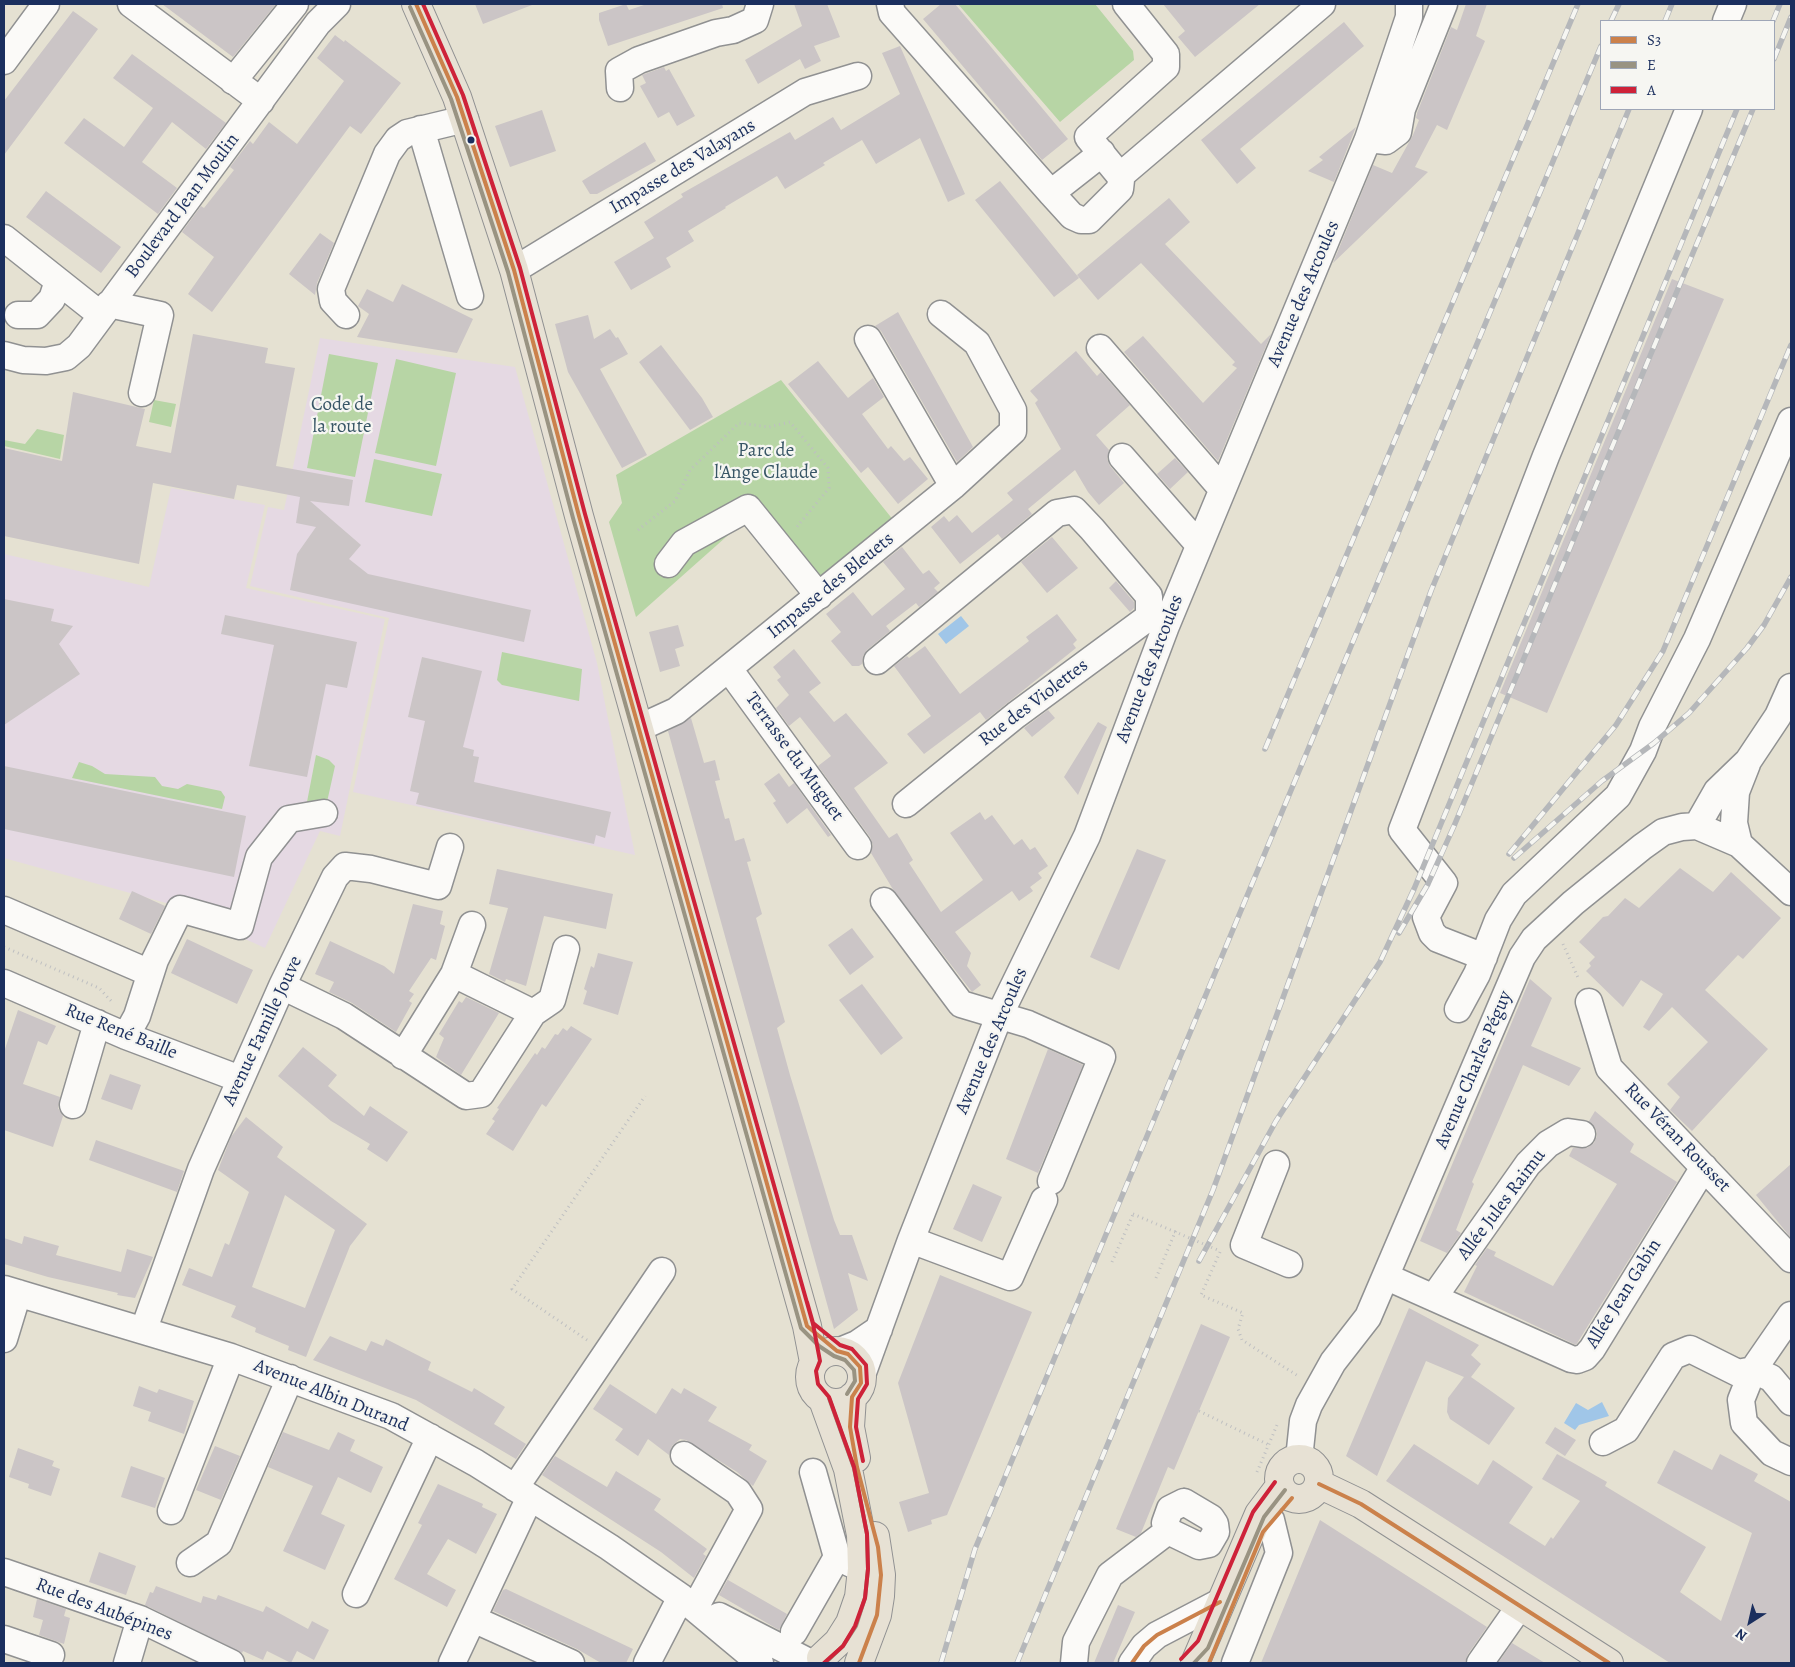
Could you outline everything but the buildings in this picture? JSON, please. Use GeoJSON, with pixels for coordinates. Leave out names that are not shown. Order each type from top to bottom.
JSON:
{"type":"FeatureCollection","features":[{"type":"Feature","properties":{"kind":"main road"},"geometry":{"type":"LineString","coordinates":[[416,4],[442,60],[465,119],[514,270],[579,516],[807,1326],[830,1355],[855,1360],[857,1386],[850,1427],[857,1467],[878,1547],[881,1575],[877,1615],[859,1663]]}},
{"type":"Feature","properties":{"kind":"main road"},"geometry":{"type":"LineString","coordinates":[[830,1355],[810,1379],[816,1395],[823,1400],[838,1403],[857,1386]]}},
{"type":"Feature","properties":{"kind":"main road"},"geometry":{"type":"LineString","coordinates":[[814,1661],[838,1642],[850,1623],[859,1597],[862,1569],[861,1535],[848,1469],[823,1400]]}},
{"type":"Feature","properties":{"kind":"main road"},"geometry":{"type":"LineString","coordinates":[[1198,1659],[1263,1532],[1271,1520],[1276,1487],[1280,1471],[1291,1460],[1299,1458],[1313,1464],[1319,1477],[1316,1491],[1305,1498],[1276,1487]]}},
{"type":"Feature","properties":{"kind":"main road"},"geometry":{"type":"LineString","coordinates":[[1319,1484],[1361,1504],[1610,1663]]}},
{"type":"Feature","properties":{"kind":"main road"},"geometry":{"type":"LineString","coordinates":[[1198,1659],[1239,1558],[1259,1514],[1276,1487]]}},
{"type":"Feature","properties":{"kind":"street"},"geometry":{"type":"LineString","coordinates":[[4,61],[46,4]]}},
{"type":"Feature","properties":{"kind":"street"},"geometry":{"type":"LineString","coordinates":[[131,4],[261,101]]}},
{"type":"Feature","properties":{"kind":"street"},"geometry":{"type":"LineString","coordinates":[[233,81],[295,4],[318,22]]}},
{"type":"Feature","properties":{"kind":"street","name":"Boulevard Jean Moulin"},"geometry":{"type":"LineString","coordinates":[[4,355],[23,360],[46,361],[66,357],[79,346],[318,22],[337,4]]}},
{"type":"Feature","properties":{"kind":"street"},"geometry":{"type":"LineString","coordinates":[[620,88],[619,70],[639,60],[716,33],[733,30],[755,20],[760,4]]}},
{"type":"Feature","properties":{"kind":"street"},"geometry":{"type":"LineString","coordinates":[[890,4],[892,13],[1051,193],[1072,216],[1081,220],[1088,220],[1120,189],[1120,176],[1088,137],[1166,67],[1166,54],[1126,4]]}},
{"type":"Feature","properties":{"kind":"street"},"geometry":{"type":"LineString","coordinates":[[1120,176],[1322,4]]}},
{"type":"Feature","properties":{"kind":"street","name":"Avenue des Arcoules"},"geometry":{"type":"LineString","coordinates":[[857,1386],[911,1240],[1000,1014],[1087,836],[1157,622],[1199,545],[1368,139],[1409,17],[1409,4]]}},
{"type":"Feature","properties":{"kind":"street"},"geometry":{"type":"LineString","coordinates":[[1368,139],[1386,141],[1398,132],[1402,109],[1444,4]]}},
{"type":"Feature","properties":{"kind":"street"},"geometry":{"type":"LineString","coordinates":[[1726,20],[1733,4]]}},
{"type":"Feature","properties":{"kind":"street","name":"Impasse des Valayans"},"geometry":{"type":"LineString","coordinates":[[514,270],[805,92],[858,76]]}},
{"type":"Feature","properties":{"kind":"street"},"geometry":{"type":"LineString","coordinates":[[1484,957],[1438,939],[1432,933],[1426,917],[1444,883],[1402,830],[1546,456],[1689,110]]}},
{"type":"Feature","properties":{"kind":"street"},"geometry":{"type":"LineString","coordinates":[[346,315],[333,301],[331,289],[387,154],[398,139],[421,129],[465,119]]}},
{"type":"Feature","properties":{"kind":"street"},"geometry":{"type":"LineString","coordinates":[[421,129],[470,296]]}},
{"type":"Feature","properties":{"kind":"street"},"geometry":{"type":"LineString","coordinates":[[1051,193],[1102,153]]}},
{"type":"Feature","properties":{"kind":"street"},"geometry":{"type":"LineString","coordinates":[[4,238],[58,281],[105,310],[160,315],[142,393]]}},
{"type":"Feature","properties":{"kind":"street"},"geometry":{"type":"LineString","coordinates":[[18,315],[38,316],[52,299],[58,281]]}},
{"type":"Feature","properties":{"kind":"street","name":"Impasse des Bleuets"},"geometry":{"type":"LineString","coordinates":[[639,728],[676,712],[953,486],[1013,431],[1013,410],[977,343],[942,314]]}},
{"type":"Feature","properties":{"kind":"street"},"geometry":{"type":"LineString","coordinates":[[868,339],[953,486]]}},
{"type":"Feature","properties":{"kind":"street"},"geometry":{"type":"LineString","coordinates":[[1100,348],[1222,489]]}},
{"type":"Feature","properties":{"kind":"street"},"geometry":{"type":"LineString","coordinates":[[1458,1009],[1477,974],[1498,920],[1514,894],[1618,796],[1643,751],[1652,727],[1697,639],[1791,421]]}},
{"type":"Feature","properties":{"kind":"street"},"geometry":{"type":"LineString","coordinates":[[1122,457],[1199,545]]}},
{"type":"Feature","properties":{"kind":"street"},"geometry":{"type":"LineString","coordinates":[[668,564],[684,543],[748,508],[819,596]]}},
{"type":"Feature","properties":{"kind":"street"},"geometry":{"type":"LineString","coordinates":[[876,661],[1057,512],[1074,510],[1092,529],[1149,596],[1157,622]]}},
{"type":"Feature","properties":{"kind":"street","name":"Rue des Violettes"},"geometry":{"type":"LineString","coordinates":[[906,804],[1016,715],[1157,622]]}},
{"type":"Feature","properties":{"kind":"street","name":"Terrasse du Muguet"},"geometry":{"type":"LineString","coordinates":[[729,669],[858,846]]}},
{"type":"Feature","properties":{"kind":"street"},"geometry":{"type":"LineString","coordinates":[[1791,687],[1785,722],[1717,791],[1697,826],[1739,844],[1791,892]]}},
{"type":"Feature","properties":{"kind":"street"},"geometry":{"type":"LineString","coordinates":[[1739,844],[1734,823],[1736,792],[1748,761]]}},
{"type":"Feature","properties":{"kind":"street"},"geometry":{"type":"LineString","coordinates":[[126,1036],[137,1016],[150,973],[180,909],[240,926],[259,858],[289,819],[324,814]]}},
{"type":"Feature","properties":{"kind":"street","name":"Avenue Charles Péguy"},"geometry":{"type":"LineString","coordinates":[[1299,1458],[1303,1421],[1309,1405],[1333,1362],[1368,1317],[1387,1277],[1522,957],[1534,939],[1553,921],[1663,832],[1697,826]]}},
{"type":"Feature","properties":{"kind":"street","name":"Avenue Famille Jouve"},"geometry":{"type":"LineString","coordinates":[[144,1329],[200,1169],[282,986],[335,877],[345,866],[371,869],[438,886],[450,848]]}},
{"type":"Feature","properties":{"kind":"street"},"geometry":{"type":"LineString","coordinates":[[884,901],[960,1004],[1000,1014],[1102,1057],[1010,1277],[911,1240]]}},
{"type":"Feature","properties":{"kind":"street"},"geometry":{"type":"LineString","coordinates":[[4,910],[150,973]]}},
{"type":"Feature","properties":{"kind":"street"},"geometry":{"type":"LineString","coordinates":[[403,1056],[454,974],[472,924]]}},
{"type":"Feature","properties":{"kind":"street"},"geometry":{"type":"LineString","coordinates":[[282,986],[344,1016],[466,1096],[481,1094],[532,1013],[552,1000],[566,949]]}},
{"type":"Feature","properties":{"kind":"street"},"geometry":{"type":"LineString","coordinates":[[454,974],[532,1013]]}},
{"type":"Feature","properties":{"kind":"street","name":"Rue René Baille"},"geometry":{"type":"LineString","coordinates":[[4,983],[126,1036],[240,1079]]}},
{"type":"Feature","properties":{"kind":"street","name":"Rue Véran Rousset"},"geometry":{"type":"LineString","coordinates":[[1589,1002],[1609,1068],[1791,1259]]}},
{"type":"Feature","properties":{"kind":"street"},"geometry":{"type":"LineString","coordinates":[[73,1105],[97,1023]]}},
{"type":"Feature","properties":{"kind":"street","name":"Allée Jules Raimu"},"geometry":{"type":"LineString","coordinates":[[1434,1297],[1528,1164],[1548,1144],[1568,1132],[1582,1134]]}},
{"type":"Feature","properties":{"kind":"street"},"geometry":{"type":"LineString","coordinates":[[1276,1164],[1244,1245],[1289,1264]]}},
{"type":"Feature","properties":{"kind":"street","name":"Allée Jean Gabin"},"geometry":{"type":"LineString","coordinates":[[1434,1297],[1570,1359],[1577,1360],[1585,1357],[1592,1349],[1704,1167]]}},
{"type":"Feature","properties":{"kind":"street"},"geometry":{"type":"LineString","coordinates":[[452,1663],[473,1619],[523,1492],[609,1346],[662,1270]]}},
{"type":"Feature","properties":{"kind":"street"},"geometry":{"type":"LineString","coordinates":[[1387,1277],[1434,1297]]}},
{"type":"Feature","properties":{"kind":"street"},"geometry":{"type":"LineString","coordinates":[[4,1339],[11,1291]]}},
{"type":"Feature","properties":{"kind":"street","name":"Avenue Albin Durand"},"geometry":{"type":"LineString","coordinates":[[11,1291],[144,1329],[231,1357],[391,1416],[523,1492],[609,1547],[689,1601],[760,1663]]}},
{"type":"Feature","properties":{"kind":"street"},"geometry":{"type":"LineString","coordinates":[[1790,1321],[1753,1370],[1742,1400],[1744,1423],[1772,1453],[1791,1462]]}},
{"type":"Feature","properties":{"kind":"street"},"geometry":{"type":"LineString","coordinates":[[830,1355],[857,1344],[878,1329]]}},
{"type":"Feature","properties":{"kind":"street"},"geometry":{"type":"LineString","coordinates":[[1603,1442],[1626,1430],[1673,1356],[1690,1349],[1738,1373],[1753,1370],[1771,1378],[1791,1402]]}},
{"type":"Feature","properties":{"kind":"street"},"geometry":{"type":"LineString","coordinates":[[172,1511],[231,1357]]}},
{"type":"Feature","properties":{"kind":"street"},"geometry":{"type":"LineString","coordinates":[[190,1563],[219,1543],[290,1378]]}},
{"type":"Feature","properties":{"kind":"street"},"geometry":{"type":"LineString","coordinates":[[356,1594],[430,1437]]}},
{"type":"Feature","properties":{"kind":"street"},"geometry":{"type":"LineString","coordinates":[[647,1663],[749,1509],[738,1492],[684,1455]]}},
{"type":"Feature","properties":{"kind":"street"},"geometry":{"type":"LineString","coordinates":[[794,1632],[837,1558],[813,1472]]}},
{"type":"Feature","properties":{"kind":"street"},"geometry":{"type":"LineString","coordinates":[[1074,1663],[1076,1642],[1110,1575],[1168,1531],[1165,1524],[1170,1508],[1184,1502],[1211,1518],[1215,1524],[1216,1532],[1210,1544],[1239,1558]]}},
{"type":"Feature","properties":{"kind":"street"},"geometry":{"type":"LineString","coordinates":[[1235,1663],[1279,1552],[1271,1520]]}},
{"type":"Feature","properties":{"kind":"street"},"geometry":{"type":"LineString","coordinates":[[837,1558],[862,1569]]}},
{"type":"Feature","properties":{"kind":"street","name":"Rue des Aubépines"},"geometry":{"type":"LineString","coordinates":[[4,1572],[140,1619],[231,1663]]}},
{"type":"Feature","properties":{"kind":"street","name":"Avenue Albin Durand"},"geometry":{"type":"LineString","coordinates":[[689,1601],[814,1661]]}},
{"type":"Feature","properties":{"kind":"street"},"geometry":{"type":"LineString","coordinates":[[1132,1663],[1144,1646],[1157,1635],[1220,1602]]}},
{"type":"Feature","properties":{"kind":"street"},"geometry":{"type":"LineString","coordinates":[[1480,1663],[1520,1606]]}},
{"type":"Feature","properties":{"kind":"street"},"geometry":{"type":"LineString","coordinates":[[127,1663],[140,1619]]}},
{"type":"Feature","properties":{"kind":"street"},"geometry":{"type":"LineString","coordinates":[[473,1619],[571,1663]]}},
{"type":"Feature","properties":{"kind":"street"},"geometry":{"type":"LineString","coordinates":[[4,1639],[51,1655]]}},
{"type":"Feature","properties":{"kind":"path"},"geometry":{"type":"LineString","coordinates":[[638,530],[676,502],[690,470],[739,423],[769,426],[790,422],[828,468],[829,488],[816,500],[781,549]]}},
{"type":"Feature","properties":{"kind":"path"},"geometry":{"type":"LineString","coordinates":[[1553,921],[1589,1002]]}},
{"type":"Feature","properties":{"kind":"path"},"geometry":{"type":"LineString","coordinates":[[609,1346],[595,1345],[512,1288],[645,1096]]}},
{"type":"Feature","properties":{"kind":"path"},"geometry":{"type":"LineString","coordinates":[[1112,1262],[1134,1213],[1220,1251],[1201,1295],[1243,1313],[1238,1329],[1242,1340],[1298,1375],[1294,1384]]}},
{"type":"Feature","properties":{"kind":"path"},"geometry":{"type":"LineString","coordinates":[[1156,1278],[1176,1231]]}},
{"type":"Feature","properties":{"kind":"path"},"geometry":{"type":"LineString","coordinates":[[1198,1411],[1268,1445]]}},
{"type":"Feature","properties":{"kind":"path"},"geometry":{"type":"LineString","coordinates":[[1276,1487],[1268,1445],[1280,1418]]}},
{"type":"Feature","properties":{"kind":"shaded area"},"geometry":{"type":"Polygon","coordinates":[[[320,338],[515,367],[597,663],[635,855],[353,792],[389,618],[250,586],[268,507],[284,510],[320,338]]]}},
{"type":"Feature","properties":{"kind":"shaded area"},"geometry":{"type":"Polygon","coordinates":[[[171,488],[265,505],[246,588],[385,619],[340,836],[320,831],[265,948],[166,903],[4,858],[4,554],[149,587],[171,488]]]}},
{"type":"Feature","properties":{"kind":"green space"},"geometry":{"type":"Polygon","coordinates":[[[958,4],[1095,4],[1133,51],[1134,60],[1060,122],[958,4]]]}},
{"type":"Feature","properties":{"kind":"green space","name":"Code de la route"},"geometry":{"type":"Polygon","coordinates":[[[329,354],[378,363],[355,477],[307,468],[329,354]]]}},
{"type":"Feature","properties":{"kind":"green space"},"geometry":{"type":"Polygon","coordinates":[[[396,359],[456,373],[436,466],[375,453],[396,359]]]}},
{"type":"Feature","properties":{"kind":"green space","name":"Parc de l'Ange Claude"},"geometry":{"type":"Polygon","coordinates":[[[781,380],[894,521],[803,596],[744,521],[636,617],[609,522],[622,503],[616,475],[781,380]]]}},
{"type":"Feature","properties":{"kind":"green space"},"geometry":{"type":"Polygon","coordinates":[[[154,400],[176,404],[171,427],[149,422],[154,400]]]}},
{"type":"Feature","properties":{"kind":"green space"},"geometry":{"type":"Polygon","coordinates":[[[37,429],[64,435],[60,459],[4,446],[4,440],[25,444],[37,429]]]}},
{"type":"Feature","properties":{"kind":"green space"},"geometry":{"type":"Polygon","coordinates":[[[374,459],[442,474],[432,516],[365,502],[374,459]]]}},
{"type":"Feature","properties":{"kind":"green space"},"geometry":{"type":"Polygon","coordinates":[[[502,652],[582,669],[579,701],[502,685],[497,680],[502,652]]]}},
{"type":"Feature","properties":{"kind":"green space"},"geometry":{"type":"Polygon","coordinates":[[[316,755],[329,760],[335,766],[327,802],[307,802],[316,755]]]}},
{"type":"Feature","properties":{"kind":"green space"},"geometry":{"type":"Polygon","coordinates":[[[79,762],[92,766],[105,774],[155,777],[162,786],[178,789],[187,784],[221,791],[225,797],[222,809],[72,778],[79,762]]]}},
{"type":"Feature","properties":{"kind":"water"},"geometry":{"type":"Polygon","coordinates":[[[961,616],[969,626],[946,644],[938,634],[961,616]]]}},
{"type":"Feature","properties":{"kind":"water"},"geometry":{"type":"Polygon","coordinates":[[[1602,1402],[1609,1416],[1579,1425],[1575,1430],[1564,1423],[1576,1403],[1588,1410],[1602,1402]]]}},
{"type":"Feature","properties":{"kind":"railway"},"geometry":{"type":"LineString","coordinates":[[1265,749],[1578,4]]}},
{"type":"Feature","properties":{"kind":"railway"},"geometry":{"type":"LineString","coordinates":[[1611,20],[1619,4]]}},
{"type":"Feature","properties":{"kind":"railway"},"geometry":{"type":"LineString","coordinates":[[1665,20],[1672,4]]}},
{"type":"Feature","properties":{"kind":"railway"},"geometry":{"type":"LineString","coordinates":[[1773,20],[1780,4]]}},
{"type":"Feature","properties":{"kind":"railway"},"geometry":{"type":"LineString","coordinates":[[1775,57],[1791,17]]}},
{"type":"Feature","properties":{"kind":"railway"},"geometry":{"type":"LineString","coordinates":[[941,1663],[975,1549],[1600,48]]}},
{"type":"Feature","properties":{"kind":"railway"},"geometry":{"type":"LineString","coordinates":[[1017,1663],[1213,1190],[1431,591],[1629,110]]}},
{"type":"Feature","properties":{"kind":"railway"},"geometry":{"type":"LineString","coordinates":[[1199,1261],[1276,1121],[1380,962],[1414,889],[1737,110]]}},
{"type":"Feature","properties":{"kind":"railway"},"geometry":{"type":"LineString","coordinates":[[1399,933],[1428,884],[1454,826],[1753,110]]}},
{"type":"Feature","properties":{"kind":"railway"},"geometry":{"type":"LineString","coordinates":[[1509,854],[1616,725],[1663,651],[1791,345]]}},
{"type":"Feature","properties":{"kind":"railway"},"geometry":{"type":"LineString","coordinates":[[1514,858],[1602,781],[1654,743],[1689,713],[1747,648],[1764,625],[1791,577]]}},
{"type":"Feature","properties":{"kind":"transit line","name":"S3"},"geometry":{"type":"LineString","coordinates":[[416,4],[457,97],[514,270],[579,516],[807,1326],[837,1351],[848,1354],[860,1367],[861,1383],[852,1397]]}},
{"type":"Feature","properties":{"kind":"transit line","name":"A"},"geometry":{"type":"LineString","coordinates":[[423,4],[463,95],[520,268],[585,514],[813,1324],[820,1361],[816,1371],[818,1384],[829,1397],[854,1467],[867,1534],[868,1569],[865,1598],[855,1626],[843,1646],[824,1663]]}},
{"type":"Feature","properties":{"kind":"transit line","name":"E"},"geometry":{"type":"LineString","coordinates":[[410,7],[451,99],[508,272],[573,518],[801,1328],[819,1346],[834,1356],[845,1360],[854,1370],[855,1381],[847,1394]]}},
{"type":"Feature","properties":{"kind":"transit line","name":"A"},"geometry":{"type":"LineString","coordinates":[[807,1302],[813,1323],[840,1345],[852,1349],[866,1365],[867,1384],[858,1399],[856,1427],[863,1461]]}},
{"type":"Feature","properties":{"kind":"transit line","name":"S3"},"geometry":{"type":"LineString","coordinates":[[852,1397],[850,1427],[857,1467],[878,1547],[881,1575],[877,1615],[859,1663]]}},
{"type":"Feature","properties":{"kind":"transit line","name":"E"},"geometry":{"type":"LineString","coordinates":[[825,1663],[843,1646],[856,1626],[865,1598],[868,1569],[867,1534],[854,1468],[829,1398]]}},
{"type":"Feature","properties":{"kind":"transit line","name":"A"},"geometry":{"type":"LineString","coordinates":[[1181,1659],[1198,1641],[1253,1512],[1275,1482]]}},
{"type":"Feature","properties":{"kind":"transit line","name":"S3"},"geometry":{"type":"LineString","coordinates":[[1319,1484],[1361,1504],[1609,1663]]}},
{"type":"Feature","properties":{"kind":"transit line","name":"E"},"geometry":{"type":"LineString","coordinates":[[1194,1663],[1208,1648],[1264,1517],[1285,1490]]}},
{"type":"Feature","properties":{"kind":"transit line","name":"S3"},"geometry":{"type":"LineString","coordinates":[[1209,1663],[1263,1532],[1292,1498]]}},
{"type":"Feature","properties":{"kind":"transit line","name":"S3"},"geometry":{"type":"LineString","coordinates":[[1132,1663],[1144,1646],[1157,1635],[1220,1602]]}}]}
